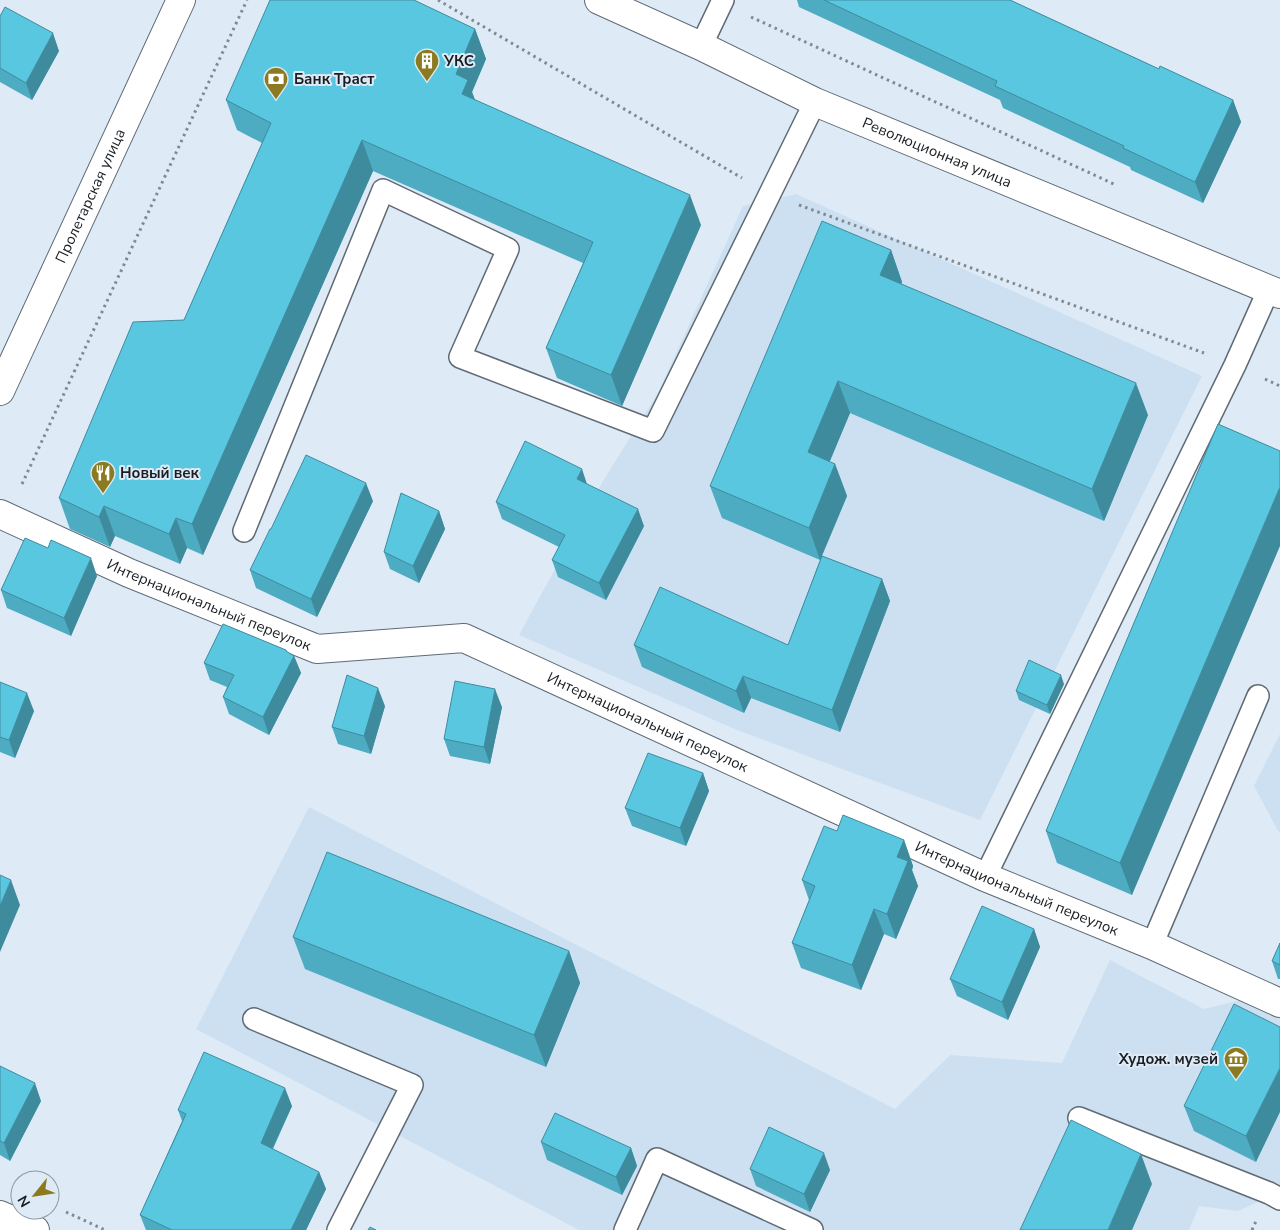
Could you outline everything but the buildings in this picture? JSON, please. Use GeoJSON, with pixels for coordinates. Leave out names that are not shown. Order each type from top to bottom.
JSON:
{"type":"FeatureCollection","features":[{"type":"Feature","properties":{"kind":"street","name":"Пролетарская улица"},"geometry":{"type":"LineString","coordinates":[[0,391],[181,0]]}},
{"type":"Feature","properties":{"kind":"street","name":"Революционная улица"},"geometry":{"type":"LineString","coordinates":[[599,0],[701,46],[815,102],[1275,292]]}},
{"type":"Feature","properties":{"kind":"street","name":"Интернациональный переулок"},"geometry":{"type":"LineString","coordinates":[[3,516],[129,573],[318,649],[464,638],[985,877],[1152,945],[1280,1003]]}},
{"type":"Feature","properties":{"kind":"street"},"geometry":{"type":"LineString","coordinates":[[0,1215],[35,1230]]}},
{"type":"Feature","properties":{"kind":"lane"},"geometry":{"type":"LineString","coordinates":[[701,46],[723,2]]}},
{"type":"Feature","properties":{"kind":"lane"},"geometry":{"type":"LineString","coordinates":[[244,531],[383,190],[508,249],[460,357],[653,431],[815,102]]}},
{"type":"Feature","properties":{"kind":"lane"},"geometry":{"type":"LineString","coordinates":[[985,877],[1235,365],[1275,292]]}},
{"type":"Feature","properties":{"kind":"lane"},"geometry":{"type":"LineString","coordinates":[[1152,945],[1258,696]]}},
{"type":"Feature","properties":{"kind":"lane"},"geometry":{"type":"LineString","coordinates":[[254,1019],[412,1086],[338,1230]]}},
{"type":"Feature","properties":{"kind":"lane"},"geometry":{"type":"LineString","coordinates":[[1079,1118],[1280,1199]]}},
{"type":"Feature","properties":{"kind":"lane"},"geometry":{"type":"LineString","coordinates":[[625,1230],[657,1159],[812,1230]]}},
{"type":"Feature","properties":{"kind":"path"},"geometry":{"type":"LineString","coordinates":[[3,516],[247,0]]}},
{"type":"Feature","properties":{"kind":"path"},"geometry":{"type":"LineString","coordinates":[[438,0],[769,194],[1235,365],[1280,386]]}},
{"type":"Feature","properties":{"kind":"path"},"geometry":{"type":"LineString","coordinates":[[723,2],[1118,186]]}},
{"type":"Feature","properties":{"kind":"path"},"geometry":{"type":"LineString","coordinates":[[66,1212],[106,1230]]}},
{"type":"Feature","properties":{"kind":"shaded area"},"geometry":{"type":"Polygon","coordinates":[[[796,194],[1202,376],[980,820],[737,730],[519,635],[603,481],[658,393],[743,206],[796,194]]]}},
{"type":"Feature","properties":{"kind":"shaded area"},"geometry":{"type":"Polygon","coordinates":[[[1280,734],[1280,832],[1254,786],[1280,734]]]}},
{"type":"Feature","properties":{"kind":"shaded area"},"geometry":{"type":"Polygon","coordinates":[[[309,807],[895,1109],[950,1055],[1062,1063],[1110,960],[1204,1009],[1249,998],[1280,1013],[1280,1192],[1238,1211],[1199,1206],[1189,1230],[579,1230],[196,1029],[309,807]]]}},
{"type":"Feature","properties":{"kind":"place","name":"УКС"},"geometry":{"type":"Point","coordinates":[427,82]}},
{"type":"Feature","properties":{"kind":"place","name":"Банк Траст"},"geometry":{"type":"Point","coordinates":[276,100]}},
{"type":"Feature","properties":{"kind":"place","name":"Новый век"},"geometry":{"type":"Point","coordinates":[103,494]}},
{"type":"Feature","properties":{"kind":"place","name":"Худож. музей"},"geometry":{"type":"Point","coordinates":[1236,1080]}}]}
